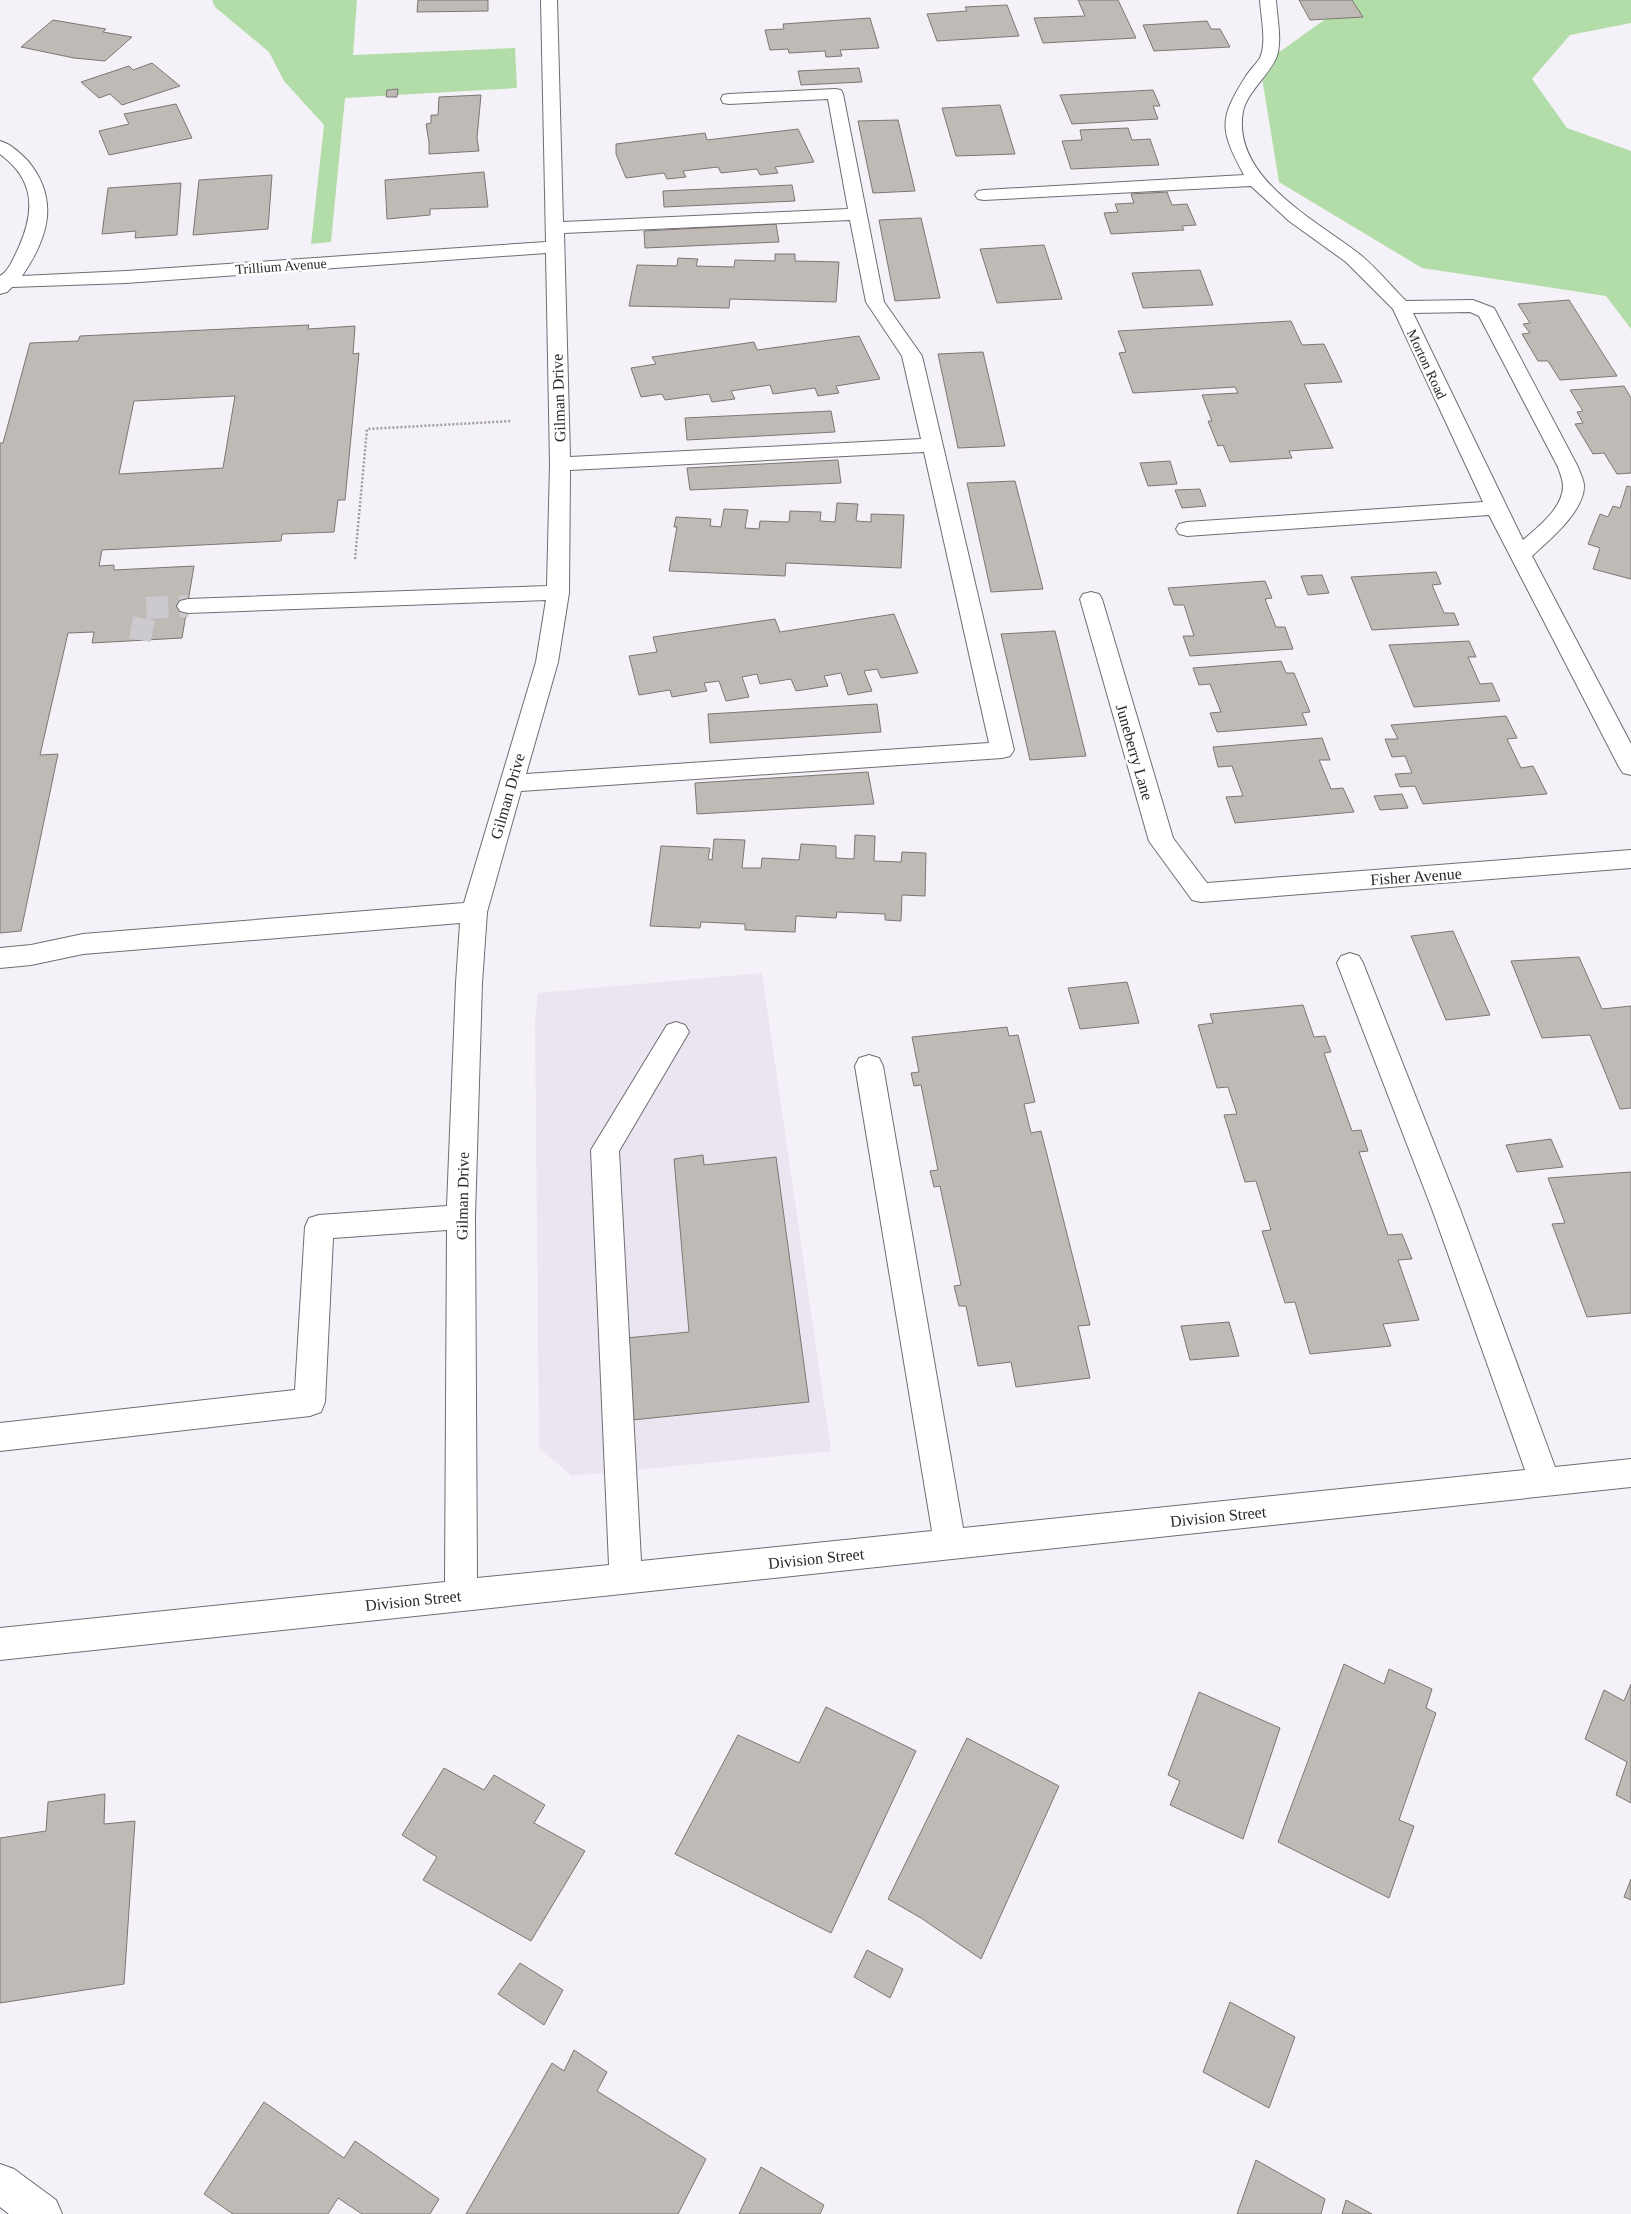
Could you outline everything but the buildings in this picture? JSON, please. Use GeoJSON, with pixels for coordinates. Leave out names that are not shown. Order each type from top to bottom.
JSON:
{"type":"FeatureCollection","features":[{"type":"Feature","properties":{"kind":"street","name":"Gilman Drive"},"geometry":{"type":"LineString","coordinates":[[461,1595],[461,1217],[469,982],[474,912],[547,662],[558,593],[560,464],[549,0]]}},
{"type":"Feature","properties":{"kind":"street","name":"Morton Road"},"geometry":{"type":"LineString","coordinates":[[1268,0],[1271,44],[1268,58],[1254,76],[1235,109],[1233,132],[1241,154],[1255,180],[1295,217],[1352,258],[1401,307],[1496,508],[1631,767]]}},
{"type":"Feature","properties":{"kind":"street"},"geometry":{"type":"LineString","coordinates":[[511,783],[1002,750],[912,356],[876,302],[835,94],[729,99]]}},
{"type":"Feature","properties":{"kind":"street"},"geometry":{"type":"LineString","coordinates":[[0,146],[18,161],[34,180],[39,200],[38,224],[24,257],[3,284]]}},
{"type":"Feature","properties":{"kind":"street"},"geometry":{"type":"LineString","coordinates":[[984,194],[1255,180]]}},
{"type":"Feature","properties":{"kind":"street","name":"Trillium Avenue"},"geometry":{"type":"LineString","coordinates":[[3,284],[126,277],[554,238],[858,214]]}},
{"type":"Feature","properties":{"kind":"street"},"geometry":{"type":"LineString","coordinates":[[1401,307],[1473,306],[1487,312],[1568,467],[1574,487],[1571,501],[1560,516],[1520,555]]}},
{"type":"Feature","properties":{"kind":"street"},"geometry":{"type":"LineString","coordinates":[[560,464],[932,444]]}},
{"type":"Feature","properties":{"kind":"street"},"geometry":{"type":"LineString","coordinates":[[1187,529],[1496,508]]}},
{"type":"Feature","properties":{"kind":"street"},"geometry":{"type":"LineString","coordinates":[[188,606],[558,593]]}},
{"type":"Feature","properties":{"kind":"street","name":"Juneberry Lane"},"geometry":{"type":"LineString","coordinates":[[1091,599],[1161,841],[1201,893]]}},
{"type":"Feature","properties":{"kind":"street","name":"Fisher Avenue"},"geometry":{"type":"LineString","coordinates":[[1201,893],[1631,859]]}},
{"type":"Feature","properties":{"kind":"street"},"geometry":{"type":"LineString","coordinates":[[0,958],[32,955],[83,944],[474,912]]}},
{"type":"Feature","properties":{"kind":"street"},"geometry":{"type":"LineString","coordinates":[[1350,963],[1446,1209],[1545,1482]]}},
{"type":"Feature","properties":{"kind":"street"},"geometry":{"type":"LineString","coordinates":[[626,1577],[605,1150],[676,1032]]}},
{"type":"Feature","properties":{"kind":"street"},"geometry":{"type":"LineString","coordinates":[[869,1066],[950,1545]]}},
{"type":"Feature","properties":{"kind":"street"},"geometry":{"type":"LineString","coordinates":[[0,1437],[310,1402],[319,1227],[461,1217]]}},
{"type":"Feature","properties":{"kind":"street","name":"Division Street"},"geometry":{"type":"LineString","coordinates":[[0,1644],[1631,1473]]}},
{"type":"Feature","properties":{"kind":"street"},"geometry":{"type":"LineString","coordinates":[[0,2183],[42,2214]]}},
{"type":"Feature","properties":{"kind":"path"},"geometry":{"type":"LineString","coordinates":[[354,567],[367,429],[512,421]]}},
{"type":"Feature","properties":{"kind":"shaded area"},"geometry":{"type":"Polygon","coordinates":[[[762,973],[831,1451],[572,1476],[539,1448],[535,1021],[538,993],[762,973]]]}},
{"type":"Feature","properties":{"kind":"green space"},"geometry":{"type":"Polygon","coordinates":[[[212,0],[357,0],[353,55],[515,48],[517,88],[345,98],[331,242],[311,244],[324,125],[284,81],[269,52],[215,7],[212,0]]]}},
{"type":"Feature","properties":{"kind":"green space"},"geometry":{"type":"Polygon","coordinates":[[[1352,0],[1631,0],[1631,23],[1570,35],[1532,79],[1567,128],[1631,151],[1631,329],[1606,296],[1422,268],[1279,182],[1260,66],[1352,0]]]}},
{"type":"Feature","properties":{"kind":"tunnel"},"geometry":{"type":"LineString","coordinates":[[140,640],[146,608],[188,606]]}}]}
